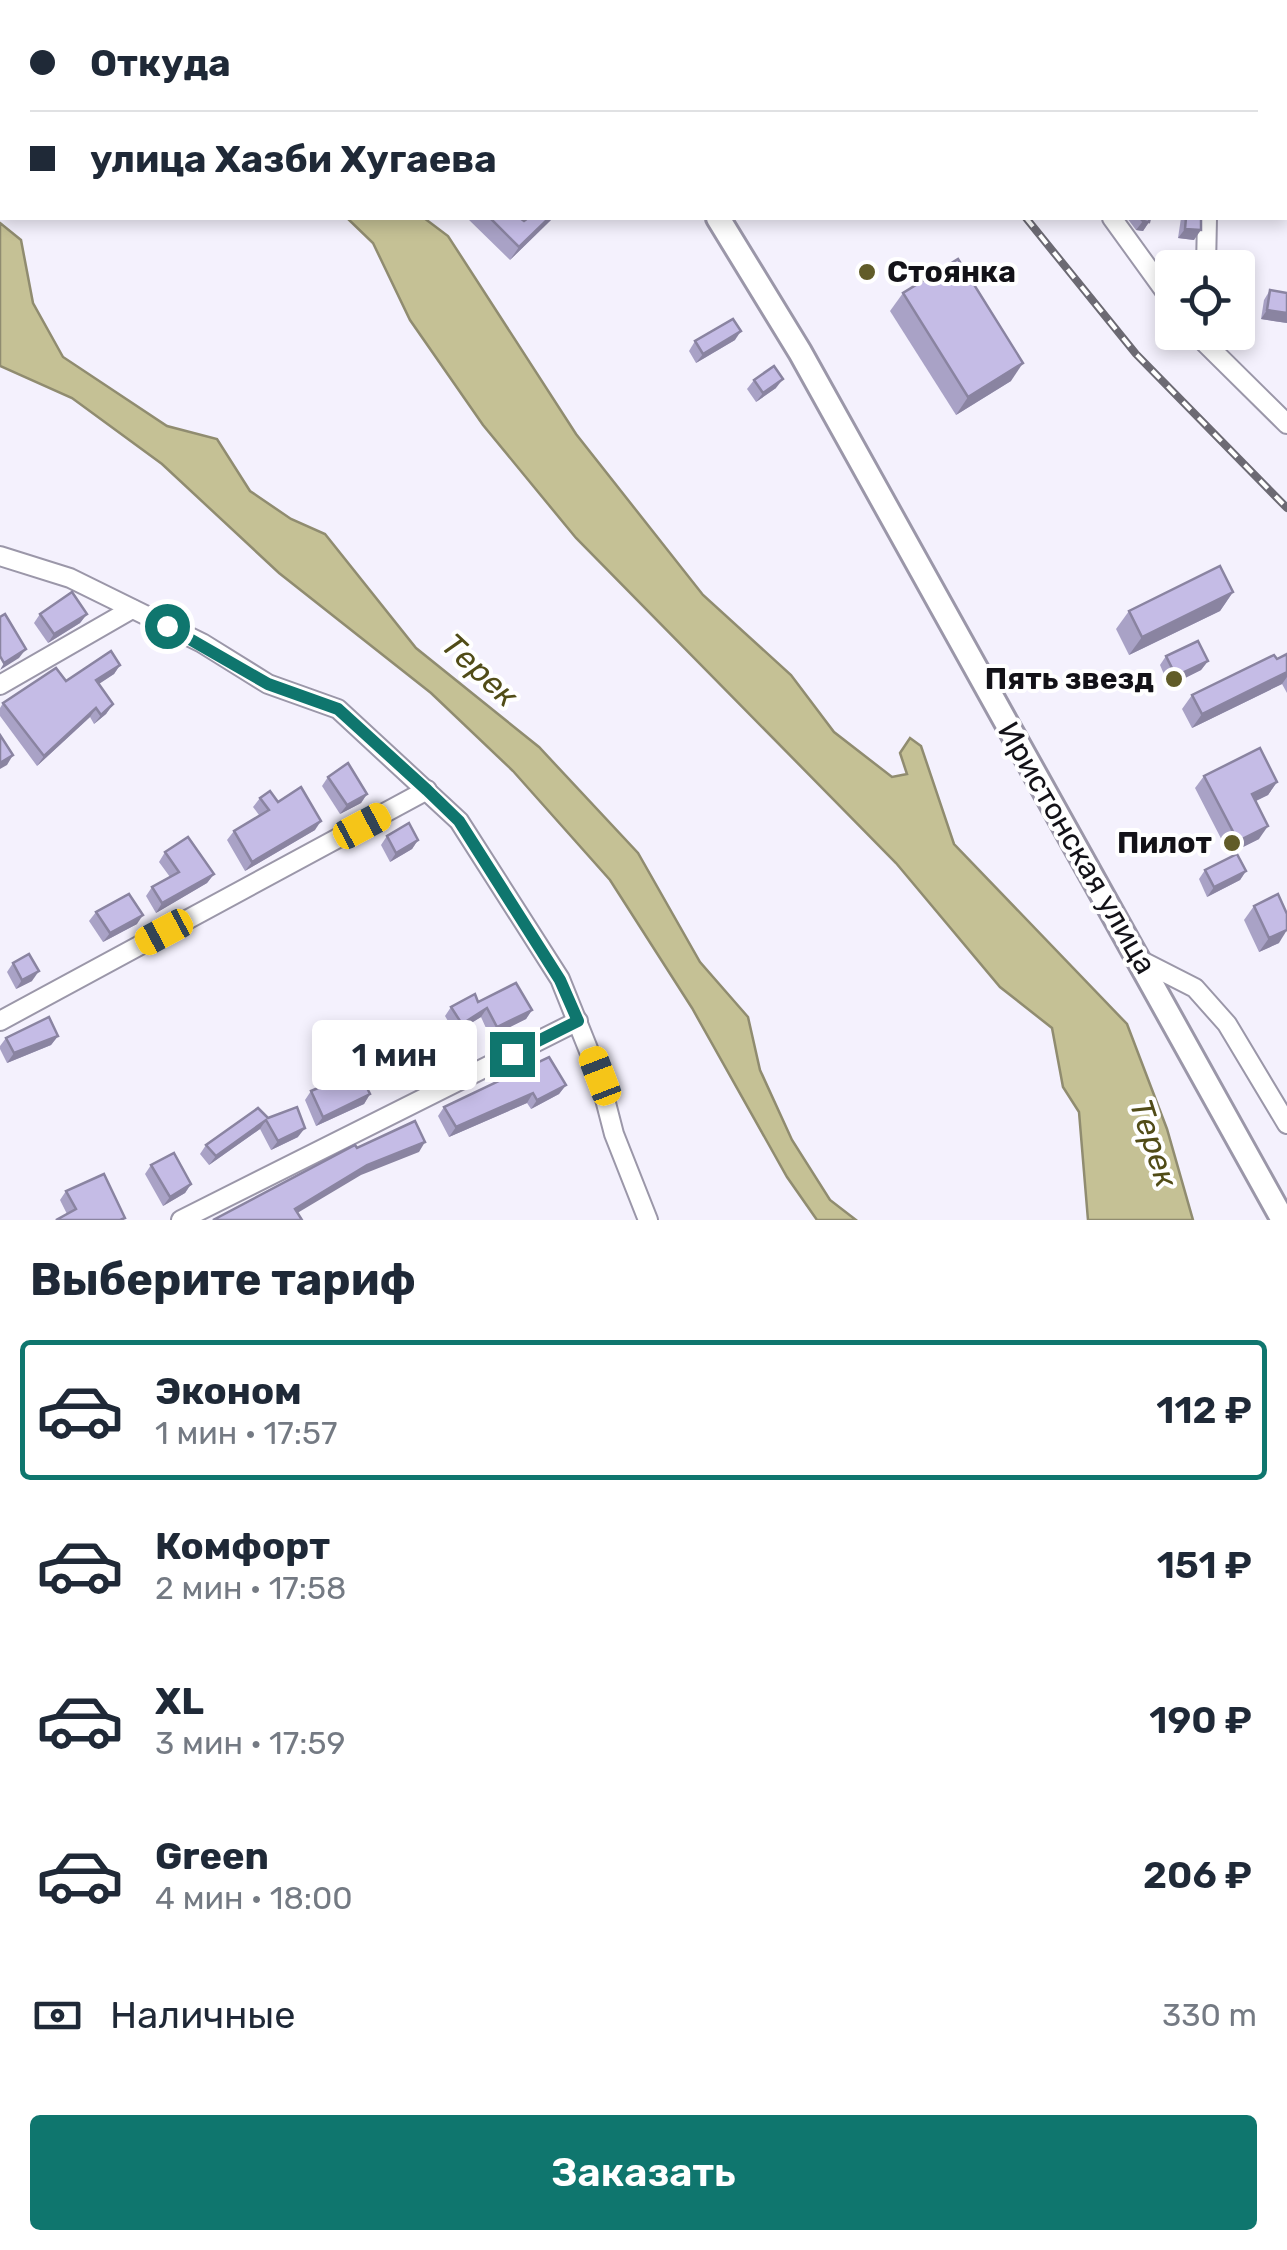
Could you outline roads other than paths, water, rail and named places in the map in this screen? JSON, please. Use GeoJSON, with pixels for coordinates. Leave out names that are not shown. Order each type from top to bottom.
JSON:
{"type":"FeatureCollection","features":[{"type":"Feature","properties":{"kind":"main road","name":"Иристонская улица"},"geometry":{"type":"LineString","coordinates":[[719,220],[800,352],[1284,1218]]}},
{"type":"Feature","properties":{"kind":"street"},"geometry":{"type":"LineString","coordinates":[[1113,220],[1155,277]]}},
{"type":"Feature","properties":{"kind":"street"},"geometry":{"type":"LineString","coordinates":[[1207,250],[1208,220]]}},
{"type":"Feature","properties":{"kind":"street"},"geometry":{"type":"LineString","coordinates":[[1213,350],[1287,424]]}},
{"type":"Feature","properties":{"kind":"street"},"geometry":{"type":"LineString","coordinates":[[0,556],[70,578],[202,644],[268,684],[338,709],[459,821],[560,980],[600,1076],[614,1134],[648,1220]]}},
{"type":"Feature","properties":{"kind":"street"},"geometry":{"type":"LineString","coordinates":[[0,685],[132,609]]}},
{"type":"Feature","properties":{"kind":"street"},"geometry":{"type":"LineString","coordinates":[[0,1021],[427,790]]}},
{"type":"Feature","properties":{"kind":"street"},"geometry":{"type":"LineString","coordinates":[[1142,962],[1195,988],[1227,1024],[1287,1124]]}},
{"type":"Feature","properties":{"kind":"street"},"geometry":{"type":"LineString","coordinates":[[180,1220],[578,1021]]}},
{"type":"Feature","properties":{"kind":"water","name":"Терек"},"geometry":{"type":"Polygon","coordinates":[[[349,220],[427,220],[448,236],[576,434],[703,595],[791,675],[834,732],[892,777],[907,774],[900,753],[910,738],[921,746],[954,844],[1127,1024],[1167,1129],[1193,1220],[1088,1220],[1079,1112],[1063,1087],[1052,1028],[1000,987],[896,863],[576,538],[483,425],[410,320],[373,243],[349,220]]]}},
{"type":"Feature","properties":{"kind":"water"},"geometry":{"type":"Polygon","coordinates":[[[0,223],[21,240],[33,303],[63,357],[167,426],[217,439],[250,491],[291,519],[325,534],[416,648],[539,747],[638,853],[700,962],[748,1017],[760,1070],[792,1140],[830,1200],[856,1220],[817,1220],[787,1177],[692,1008],[610,880],[513,771],[431,693],[279,573],[162,464],[72,398],[0,366],[0,223]]]}},
{"type":"Feature","properties":{"kind":"railway"},"geometry":{"type":"LineString","coordinates":[[1028,220],[1136,354],[1287,508]]}},
{"type":"Feature","properties":{"kind":"place","name":"Стоянка"},"geometry":{"type":"Point","coordinates":[867,272]}},
{"type":"Feature","properties":{"kind":"place","name":"Пять звезд"},"geometry":{"type":"Point","coordinates":[1174,679]}},
{"type":"Feature","properties":{"kind":"place","name":"Пилот"},"geometry":{"type":"Point","coordinates":[1232,843]}}]}
